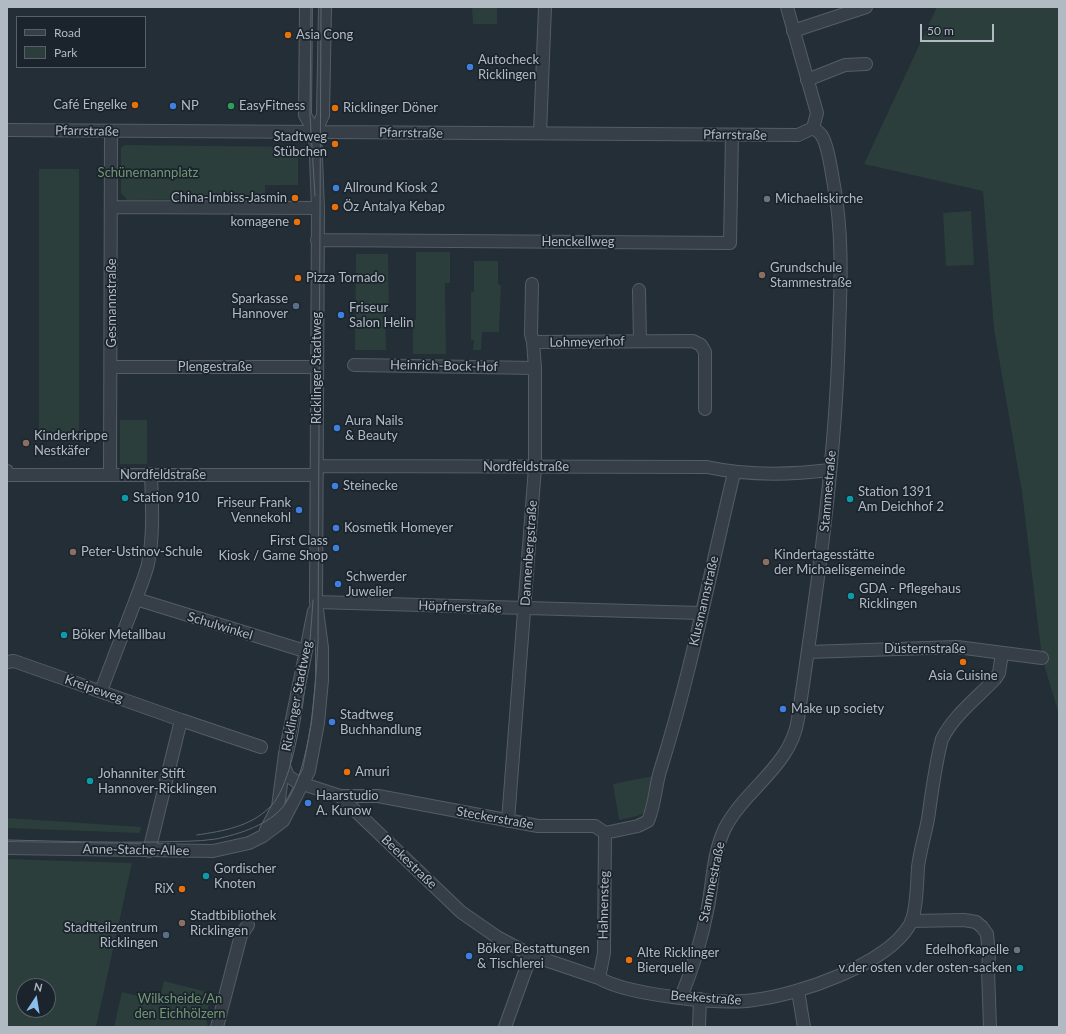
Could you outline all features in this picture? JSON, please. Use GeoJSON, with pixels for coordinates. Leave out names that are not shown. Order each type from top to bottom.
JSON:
{"type":"FeatureCollection","features":[{"type":"Feature","properties":{"kind":"street","name":"Ricklinger Stadtweg"},"geometry":{"type":"LineString","coordinates":[[306,7],[305,115],[314,133],[318,208],[316,602],[322,648],[322,680],[318,723],[309,771]]}},
{"type":"Feature","properties":{"kind":"street","name":"Ricklinger Stadtweg"},"geometry":{"type":"LineString","coordinates":[[314,133],[323,115],[325,7]]}},
{"type":"Feature","properties":{"kind":"street"},"geometry":{"type":"LineString","coordinates":[[540,133],[545,7]]}},
{"type":"Feature","properties":{"kind":"street"},"geometry":{"type":"LineString","coordinates":[[787,7],[817,113],[813,128]]}},
{"type":"Feature","properties":{"kind":"street"},"geometry":{"type":"LineString","coordinates":[[793,32],[866,7]]}},
{"type":"Feature","properties":{"kind":"street"},"geometry":{"type":"LineString","coordinates":[[807,80],[845,65],[866,64]]}},
{"type":"Feature","properties":{"kind":"street","name":"Pfarrstraße"},"geometry":{"type":"LineString","coordinates":[[7,130],[798,135],[813,128]]}},
{"type":"Feature","properties":{"kind":"street","name":"Stammestraße"},"geometry":{"type":"LineString","coordinates":[[681,997],[695,961],[705,918],[714,861],[720,840],[735,811],[784,757],[791,745],[798,722],[820,566],[839,363],[841,277],[840,225],[830,161],[822,136],[813,128]]}},
{"type":"Feature","properties":{"kind":"street","name":"Gesmannstraße"},"geometry":{"type":"LineString","coordinates":[[110,474],[112,366],[111,131]]}},
{"type":"Feature","properties":{"kind":"street","name":"Henckellweg"},"geometry":{"type":"LineString","coordinates":[[317,240],[730,243],[732,135]]}},
{"type":"Feature","properties":{"kind":"street"},"geometry":{"type":"LineString","coordinates":[[112,207],[318,208]]}},
{"type":"Feature","properties":{"kind":"street","name":"Dannenbergstraße"},"geometry":{"type":"LineString","coordinates":[[508,821],[535,467],[535,368],[531,334],[532,284]]}},
{"type":"Feature","properties":{"kind":"street","name":"Lohmeyerhof"},"geometry":{"type":"LineString","coordinates":[[639,290],[640,341]]}},
{"type":"Feature","properties":{"kind":"street","name":"Lohmeyerhof"},"geometry":{"type":"LineString","coordinates":[[533,342],[693,341],[701,345],[705,352],[705,409]]}},
{"type":"Feature","properties":{"kind":"street","name":"Heinrich-Bock-Hof"},"geometry":{"type":"LineString","coordinates":[[354,365],[535,368]]}},
{"type":"Feature","properties":{"kind":"street","name":"Plengestraße"},"geometry":{"type":"LineString","coordinates":[[112,366],[317,367]]}},
{"type":"Feature","properties":{"kind":"street","name":"Nordfeldstraße"},"geometry":{"type":"LineString","coordinates":[[8,473],[151,474],[535,467],[708,467],[734,473]]}},
{"type":"Feature","properties":{"kind":"street"},"geometry":{"type":"LineString","coordinates":[[734,473],[758,474],[830,470]]}},
{"type":"Feature","properties":{"kind":"street","name":"Klusmannstraße"},"geometry":{"type":"LineString","coordinates":[[605,833],[638,826],[648,821],[652,810],[659,773],[667,752],[734,473]]}},
{"type":"Feature","properties":{"kind":"street"},"geometry":{"type":"LineString","coordinates":[[101,691],[148,565],[153,518],[151,474]]}},
{"type":"Feature","properties":{"kind":"street","name":"Schulwinkel"},"geometry":{"type":"LineString","coordinates":[[136,600],[305,651]]}},
{"type":"Feature","properties":{"kind":"street","name":"Ricklinger Stadtweg"},"geometry":{"type":"LineString","coordinates":[[284,766],[305,651],[316,602]]}},
{"type":"Feature","properties":{"kind":"street","name":"Höpfnerstraße"},"geometry":{"type":"LineString","coordinates":[[316,602],[701,613]]}},
{"type":"Feature","properties":{"kind":"street","name":"Düsternstraße"},"geometry":{"type":"LineString","coordinates":[[808,652],[957,647],[1042,658]]}},
{"type":"Feature","properties":{"kind":"street","name":"Beekestraße"},"geometry":{"type":"LineString","coordinates":[[284,766],[288,776],[303,784],[340,796],[461,912],[497,937],[530,955],[599,978],[606,982],[646,992],[700,999],[754,1000],[798,991],[866,963],[878,956],[910,926],[917,891],[918,866],[942,739],[947,729],[960,714],[995,679],[999,673],[1002,653]]}},
{"type":"Feature","properties":{"kind":"street","name":"Kreipeweg"},"geometry":{"type":"LineString","coordinates":[[7,662],[14,662],[101,691],[180,720],[261,747]]}},
{"type":"Feature","properties":{"kind":"street"},"geometry":{"type":"LineString","coordinates":[[149,851],[180,720]]}},
{"type":"Feature","properties":{"kind":"street","name":"Anne-Stache-Allee"},"geometry":{"type":"LineString","coordinates":[[263,836],[276,813],[279,803],[284,766]]}},
{"type":"Feature","properties":{"kind":"street","name":"Anne-Stache-Allee"},"geometry":{"type":"LineString","coordinates":[[7,848],[149,851],[212,850],[249,843],[263,836],[283,820],[309,771]]}},
{"type":"Feature","properties":{"kind":"street","name":"Anne-Stache-Allee"},"geometry":{"type":"LineString","coordinates":[[279,803],[293,790],[303,784]]}},
{"type":"Feature","properties":{"kind":"street","name":"Steckerstraße"},"geometry":{"type":"LineString","coordinates":[[340,796],[378,796],[538,826],[595,826],[605,833]]}},
{"type":"Feature","properties":{"kind":"street","name":"Hahnensteg"},"geometry":{"type":"LineString","coordinates":[[599,978],[604,953],[605,833]]}},
{"type":"Feature","properties":{"kind":"street"},"geometry":{"type":"LineString","coordinates":[[911,921],[964,920],[976,922],[982,927],[987,934],[989,955],[988,970],[990,1027]]}},
{"type":"Feature","properties":{"kind":"street"},"geometry":{"type":"LineString","coordinates":[[217,1027],[241,935],[248,926]]}},
{"type":"Feature","properties":{"kind":"street"},"geometry":{"type":"LineString","coordinates":[[505,1027],[530,955]]}},
{"type":"Feature","properties":{"kind":"street"},"geometry":{"type":"LineString","coordinates":[[798,991],[804,1027]]}},
{"type":"Feature","properties":{"kind":"street"},"geometry":{"type":"LineString","coordinates":[[699,1027],[700,999]]}},
{"type":"Feature","properties":{"kind":"green space"},"geometry":{"type":"Polygon","coordinates":[[[472,7],[497,7],[497,24],[473,24],[472,7]]]}},
{"type":"Feature","properties":{"kind":"green space"},"geometry":{"type":"Polygon","coordinates":[[[937,7],[1059,7],[1059,714],[1042,658],[1022,492],[994,329],[983,191],[864,164],[937,7]]]}},
{"type":"Feature","properties":{"kind":"green space","name":"Schünemannplatz"},"geometry":{"type":"Polygon","coordinates":[[[124,145],[298,147],[298,185],[265,185],[265,199],[127,200],[121,193],[121,148],[124,145]]]}},
{"type":"Feature","properties":{"kind":"green space"},"geometry":{"type":"Polygon","coordinates":[[[39,169],[79,169],[79,438],[39,438],[39,169]]]}},
{"type":"Feature","properties":{"kind":"green space"},"geometry":{"type":"Polygon","coordinates":[[[971,211],[974,265],[946,266],[943,213],[971,211]]]}},
{"type":"Feature","properties":{"kind":"green space"},"geometry":{"type":"Polygon","coordinates":[[[416,252],[450,252],[450,283],[445,283],[446,354],[413,354],[413,320],[416,320],[416,252]]]}},
{"type":"Feature","properties":{"kind":"green space"},"geometry":{"type":"Polygon","coordinates":[[[356,254],[388,254],[389,311],[385,312],[386,350],[355,350],[356,254]]]}},
{"type":"Feature","properties":{"kind":"green space"},"geometry":{"type":"Polygon","coordinates":[[[474,261],[498,261],[498,284],[501,285],[499,332],[482,332],[481,350],[473,350],[474,340],[471,340],[471,292],[474,292],[474,261]]]}},
{"type":"Feature","properties":{"kind":"green space"},"geometry":{"type":"Polygon","coordinates":[[[120,420],[147,420],[147,464],[120,464],[120,420]]]}},
{"type":"Feature","properties":{"kind":"green space"},"geometry":{"type":"Polygon","coordinates":[[[653,776],[646,812],[637,816],[619,820],[613,784],[653,776]]]}},
{"type":"Feature","properties":{"kind":"green space"},"geometry":{"type":"Polygon","coordinates":[[[7,818],[141,827],[140,833],[7,828],[7,818]]]}},
{"type":"Feature","properties":{"kind":"green space"},"geometry":{"type":"Polygon","coordinates":[[[7,859],[132,863],[96,1027],[7,1027],[7,859]]]}},
{"type":"Feature","properties":{"kind":"green space","name":"Wilksheide/An den Eichhölzern"},"geometry":{"type":"Polygon","coordinates":[[[164,981],[211,993],[206,1018],[208,1027],[114,1027],[122,992],[159,1001],[164,981]]]}},
{"type":"Feature","properties":{"kind":"tram line"},"geometry":{"type":"LineString","coordinates":[[311,7],[310,115],[315,196]]}},
{"type":"Feature","properties":{"kind":"tram line"},"geometry":{"type":"LineString","coordinates":[[7,840],[139,842],[216,839],[254,828],[271,818],[285,804],[294,788],[307,748],[313,704],[318,642],[321,7]]}},
{"type":"Feature","properties":{"kind":"tram line"},"geometry":{"type":"LineString","coordinates":[[197,835],[226,830],[253,820],[269,808],[280,793],[289,770],[302,710],[313,600]]}},
{"type":"Feature","properties":{"kind":"place","name":"Asia Cong"},"geometry":{"type":"Point","coordinates":[288,35]}},
{"type":"Feature","properties":{"kind":"place","name":"Autocheck Ricklingen"},"geometry":{"type":"Point","coordinates":[470,67]}},
{"type":"Feature","properties":{"kind":"place","name":"Café Engelke"},"geometry":{"type":"Point","coordinates":[135,105]}},
{"type":"Feature","properties":{"kind":"place","name":"NP"},"geometry":{"type":"Point","coordinates":[173,106]}},
{"type":"Feature","properties":{"kind":"place","name":"EasyFitness"},"geometry":{"type":"Point","coordinates":[231,106]}},
{"type":"Feature","properties":{"kind":"place","name":"Ricklinger Döner"},"geometry":{"type":"Point","coordinates":[335,108]}},
{"type":"Feature","properties":{"kind":"place","name":"Stadtweg Stübchen"},"geometry":{"type":"Point","coordinates":[335,144]}},
{"type":"Feature","properties":{"kind":"place","name":"Allround Kiosk 2"},"geometry":{"type":"Point","coordinates":[336,188]}},
{"type":"Feature","properties":{"kind":"place","name":"China-Imbiss-Jasmin"},"geometry":{"type":"Point","coordinates":[295,198]}},
{"type":"Feature","properties":{"kind":"place","name":"Michaeliskirche"},"geometry":{"type":"Point","coordinates":[767,199]}},
{"type":"Feature","properties":{"kind":"place","name":"Öz Antalya Kebap"},"geometry":{"type":"Point","coordinates":[335,207]}},
{"type":"Feature","properties":{"kind":"place","name":"komagene"},"geometry":{"type":"Point","coordinates":[297,222]}},
{"type":"Feature","properties":{"kind":"place","name":"Grundschule Stammestraße"},"geometry":{"type":"Point","coordinates":[762,275]}},
{"type":"Feature","properties":{"kind":"place","name":"Pizza Tornado"},"geometry":{"type":"Point","coordinates":[298,278]}},
{"type":"Feature","properties":{"kind":"place","name":"Sparkasse Hannover"},"geometry":{"type":"Point","coordinates":[296,306]}},
{"type":"Feature","properties":{"kind":"place","name":"Friseur Salon Helin"},"geometry":{"type":"Point","coordinates":[341,315]}},
{"type":"Feature","properties":{"kind":"place","name":"Aura Nails & Beauty"},"geometry":{"type":"Point","coordinates":[337,428]}},
{"type":"Feature","properties":{"kind":"place","name":"Kinderkrippe Nestkäfer"},"geometry":{"type":"Point","coordinates":[26,443]}},
{"type":"Feature","properties":{"kind":"place","name":"Steinecke"},"geometry":{"type":"Point","coordinates":[335,486]}},
{"type":"Feature","properties":{"kind":"place","name":"Station 910"},"geometry":{"type":"Point","coordinates":[125,498]}},
{"type":"Feature","properties":{"kind":"place","name":"Station 1391 Am Deichhof 2"},"geometry":{"type":"Point","coordinates":[850,499]}},
{"type":"Feature","properties":{"kind":"place","name":"Friseur Frank Vennekohl"},"geometry":{"type":"Point","coordinates":[299,510]}},
{"type":"Feature","properties":{"kind":"place","name":"Kosmetik Homeyer"},"geometry":{"type":"Point","coordinates":[336,528]}},
{"type":"Feature","properties":{"kind":"place","name":"First Class Kiosk / Game Shop"},"geometry":{"type":"Point","coordinates":[336,548]}},
{"type":"Feature","properties":{"kind":"place","name":"Peter-Ustinov-Schule"},"geometry":{"type":"Point","coordinates":[73,552]}},
{"type":"Feature","properties":{"kind":"place","name":"Kindertagesstätte der Michaelisgemeinde"},"geometry":{"type":"Point","coordinates":[766,562]}},
{"type":"Feature","properties":{"kind":"place","name":"Schwerder Juwelier"},"geometry":{"type":"Point","coordinates":[338,584]}},
{"type":"Feature","properties":{"kind":"place","name":"GDA - Pflegehaus Ricklingen"},"geometry":{"type":"Point","coordinates":[851,596]}},
{"type":"Feature","properties":{"kind":"place","name":"Böker Metallbau"},"geometry":{"type":"Point","coordinates":[64,635]}},
{"type":"Feature","properties":{"kind":"place","name":"Asia Cuisine"},"geometry":{"type":"Point","coordinates":[963,662]}},
{"type":"Feature","properties":{"kind":"place","name":"Make up society"},"geometry":{"type":"Point","coordinates":[783,709]}},
{"type":"Feature","properties":{"kind":"place","name":"Stadtweg Buchhandlung"},"geometry":{"type":"Point","coordinates":[332,722]}},
{"type":"Feature","properties":{"kind":"place","name":"Amuri"},"geometry":{"type":"Point","coordinates":[347,772]}},
{"type":"Feature","properties":{"kind":"place","name":"Johanniter Stift Hannover-Ricklingen"},"geometry":{"type":"Point","coordinates":[90,781]}},
{"type":"Feature","properties":{"kind":"place","name":"Haarstudio A. Kunow"},"geometry":{"type":"Point","coordinates":[308,803]}},
{"type":"Feature","properties":{"kind":"place","name":"Gordischer Knoten"},"geometry":{"type":"Point","coordinates":[206,876]}},
{"type":"Feature","properties":{"kind":"place","name":"RiX"},"geometry":{"type":"Point","coordinates":[182,889]}},
{"type":"Feature","properties":{"kind":"place","name":"Stadtbibliothek Ricklingen"},"geometry":{"type":"Point","coordinates":[182,923]}},
{"type":"Feature","properties":{"kind":"place","name":"Stadtteilzentrum Ricklingen"},"geometry":{"type":"Point","coordinates":[166,935]}},
{"type":"Feature","properties":{"kind":"place","name":"Edelhofkapelle"},"geometry":{"type":"Point","coordinates":[1017,950]}},
{"type":"Feature","properties":{"kind":"place","name":"Böker Bestattungen & Tischlerei"},"geometry":{"type":"Point","coordinates":[469,956]}},
{"type":"Feature","properties":{"kind":"place","name":"Alte Ricklinger Bierquelle"},"geometry":{"type":"Point","coordinates":[629,960]}},
{"type":"Feature","properties":{"kind":"place","name":"v.der osten v.der osten-sacken"},"geometry":{"type":"Point","coordinates":[1020,968]}}]}
